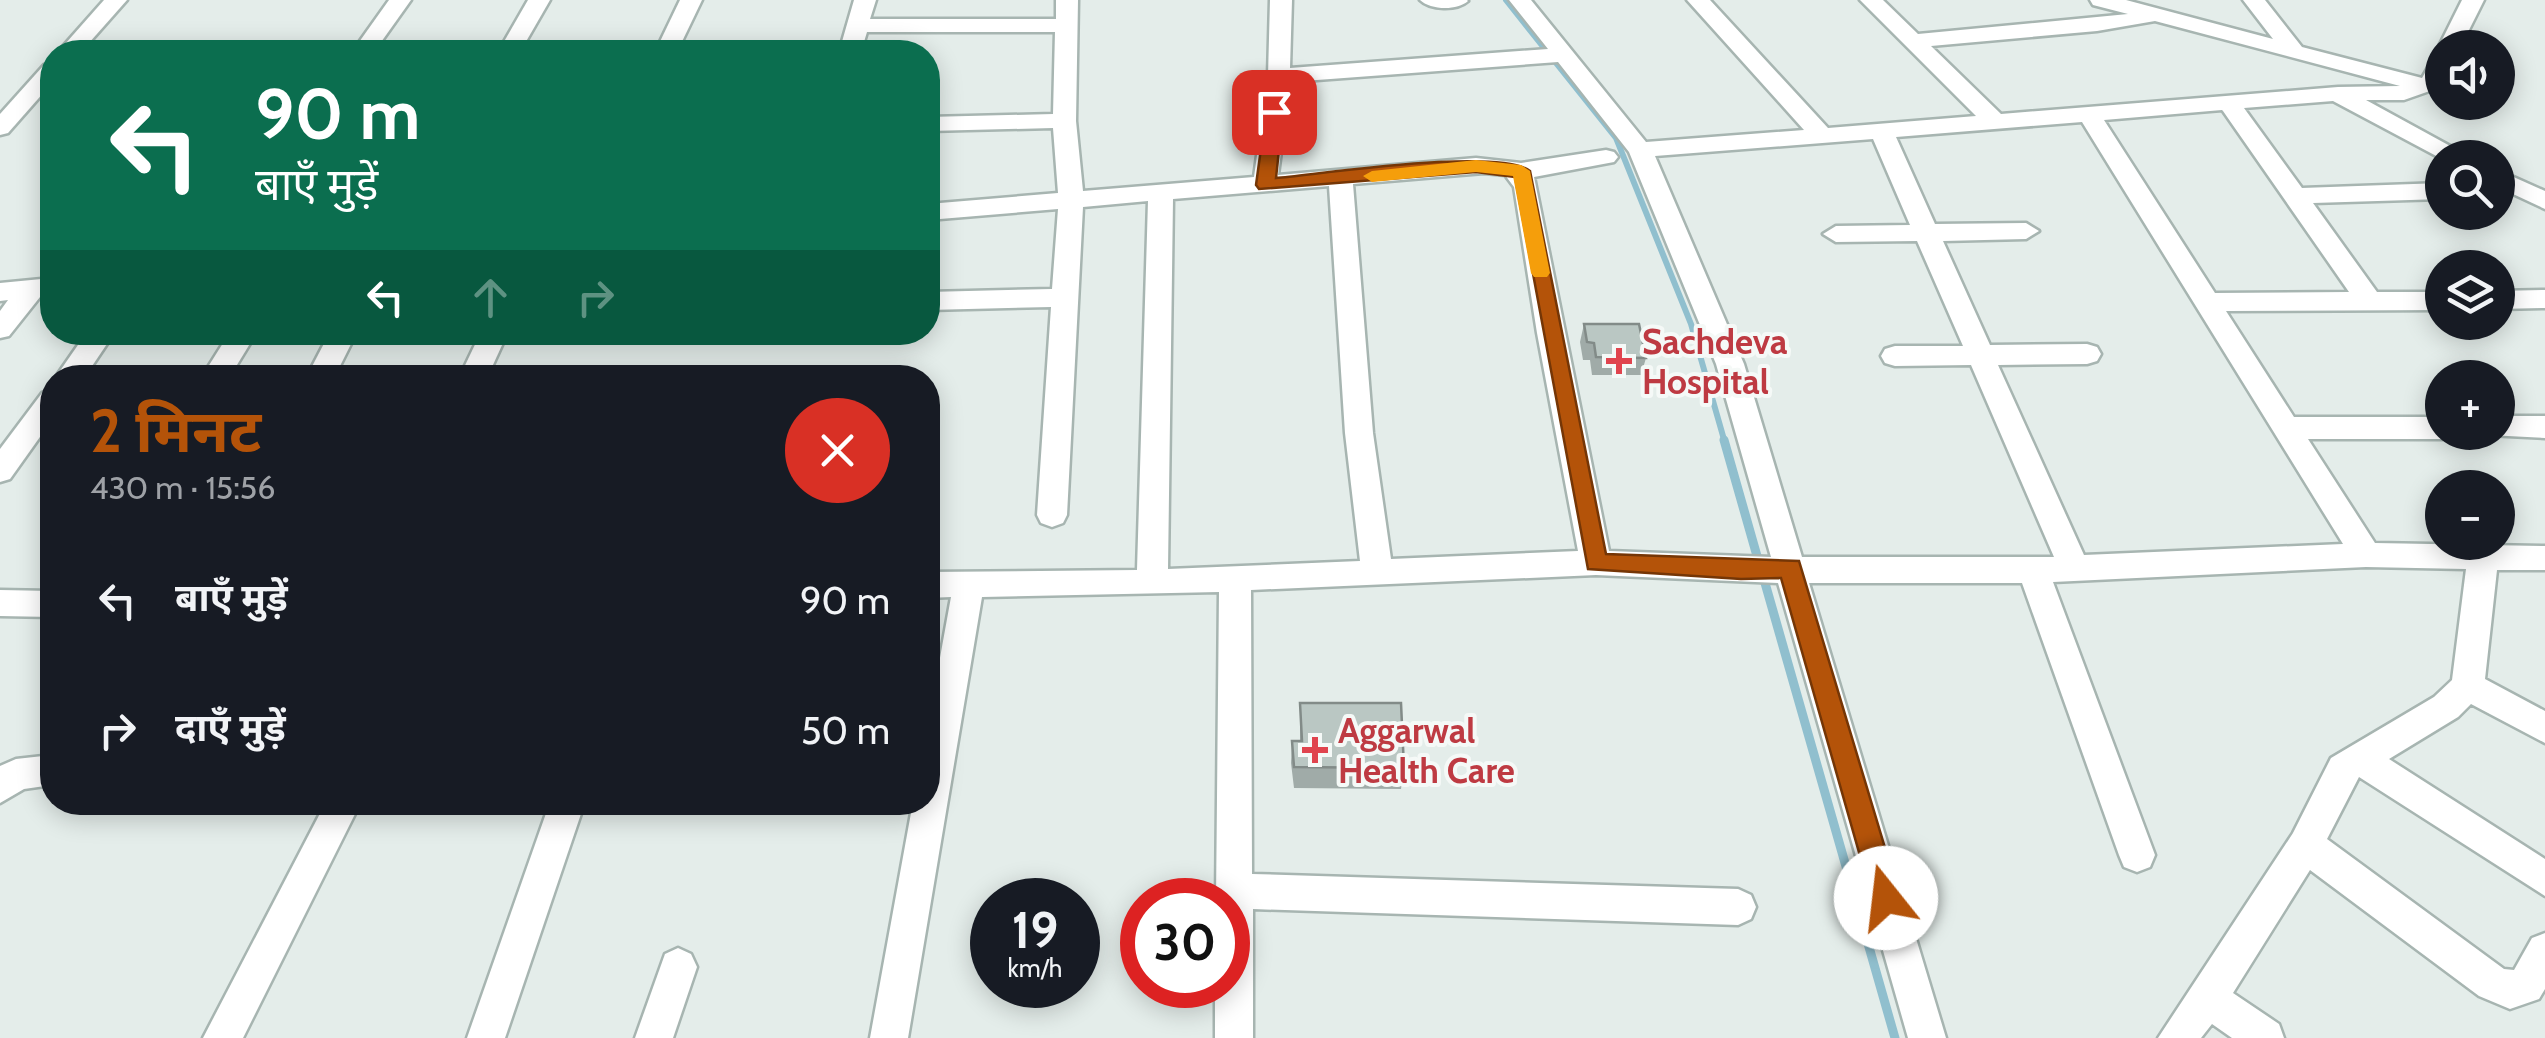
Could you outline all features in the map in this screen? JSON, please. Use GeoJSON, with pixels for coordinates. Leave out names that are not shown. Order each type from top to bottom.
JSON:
{"type":"FeatureCollection","features":[{"type":"Feature","properties":{"kind":"street"},"geometry":{"type":"LineString","coordinates":[[79,40],[116,0]]}},
{"type":"Feature","properties":{"kind":"street"},"geometry":{"type":"LineString","coordinates":[[372,40],[400,0]]}},
{"type":"Feature","properties":{"kind":"street"},"geometry":{"type":"LineString","coordinates":[[515,40],[539,0]]}},
{"type":"Feature","properties":{"kind":"street"},"geometry":{"type":"LineString","coordinates":[[672,40],[691,0]]}},
{"type":"Feature","properties":{"kind":"street"},"geometry":{"type":"LineString","coordinates":[[853,40],[865,0]]}},
{"type":"Feature","properties":{"kind":"street"},"geometry":{"type":"LineString","coordinates":[[1266,185],[1279,76],[1282,0]]}},
{"type":"Feature","properties":{"kind":"street"},"geometry":{"type":"LineString","coordinates":[[1431,0],[1457,1]]}},
{"type":"Feature","properties":{"kind":"street"},"geometry":{"type":"LineString","coordinates":[[1520,0],[1558,56],[1640,150],[1730,364],[1768,569],[1926,1038]]}},
{"type":"Feature","properties":{"kind":"street"},"geometry":{"type":"LineString","coordinates":[[1698,0],[1821,134]]}},
{"type":"Feature","properties":{"kind":"street"},"geometry":{"type":"LineString","coordinates":[[1871,0],[1995,121]]}},
{"type":"Feature","properties":{"kind":"street"},"geometry":{"type":"LineString","coordinates":[[2100,0],[2425,87]]}},
{"type":"Feature","properties":{"kind":"street"},"geometry":{"type":"LineString","coordinates":[[2254,0],[2294,50]]}},
{"type":"Feature","properties":{"kind":"street"},"geometry":{"type":"LineString","coordinates":[[2459,30],[2473,0]]}},
{"type":"Feature","properties":{"kind":"street"},"geometry":{"type":"LineString","coordinates":[[857,26],[1066,13],[1064,121],[1071,198],[1052,515]]}},
{"type":"Feature","properties":{"kind":"street"},"geometry":{"type":"LineString","coordinates":[[1914,41],[2155,16]]}},
{"type":"Feature","properties":{"kind":"street"},"geometry":{"type":"LineString","coordinates":[[1279,76],[1558,56]]}},
{"type":"Feature","properties":{"kind":"street"},"geometry":{"type":"LineString","coordinates":[[0,128],[40,83]]}},
{"type":"Feature","properties":{"kind":"street"},"geometry":{"type":"LineString","coordinates":[[1640,150],[2088,113],[2232,106],[2425,87]]}},
{"type":"Feature","properties":{"kind":"street"},"geometry":{"type":"LineString","coordinates":[[2338,94],[2426,140]]}},
{"type":"Feature","properties":{"kind":"street"},"geometry":{"type":"LineString","coordinates":[[2232,106],[2370,302]]}},
{"type":"Feature","properties":{"kind":"street"},"geometry":{"type":"LineString","coordinates":[[2088,113],[2366,555]]}},
{"type":"Feature","properties":{"kind":"street"},"geometry":{"type":"LineString","coordinates":[[940,124],[1064,121]]}},
{"type":"Feature","properties":{"kind":"street"},"geometry":{"type":"LineString","coordinates":[[1882,130],[2074,567]]}},
{"type":"Feature","properties":{"kind":"street"},"geometry":{"type":"LineString","coordinates":[[940,211],[1476,166],[1521,171],[1606,156]]}},
{"type":"Feature","properties":{"kind":"street"},"geometry":{"type":"LineString","coordinates":[[1521,171],[1596,563]]}},
{"type":"Feature","properties":{"kind":"street"},"geometry":{"type":"LineString","coordinates":[[1341,180],[1359,433],[1377,572]]}},
{"type":"Feature","properties":{"kind":"street"},"geometry":{"type":"LineString","coordinates":[[2515,189],[2545,201]]}},
{"type":"Feature","properties":{"kind":"street"},"geometry":{"type":"LineString","coordinates":[[1152,582],[1161,192]]}},
{"type":"Feature","properties":{"kind":"street"},"geometry":{"type":"LineString","coordinates":[[2295,196],[2425,192]]}},
{"type":"Feature","properties":{"kind":"street"},"geometry":{"type":"LineString","coordinates":[[1836,234],[1929,236],[2026,231]]}},
{"type":"Feature","properties":{"kind":"street"},"geometry":{"type":"LineString","coordinates":[[0,292],[40,288]]}},
{"type":"Feature","properties":{"kind":"street"},"geometry":{"type":"LineString","coordinates":[[0,329],[40,290]]}},
{"type":"Feature","properties":{"kind":"street"},"geometry":{"type":"LineString","coordinates":[[940,301],[1065,298]]}},
{"type":"Feature","properties":{"kind":"street"},"geometry":{"type":"LineString","coordinates":[[2515,300],[2545,300]]}},
{"type":"Feature","properties":{"kind":"street"},"geometry":{"type":"LineString","coordinates":[[2209,302],[2425,301]]}},
{"type":"Feature","properties":{"kind":"street"},"geometry":{"type":"LineString","coordinates":[[1896,356],[2087,354]]}},
{"type":"Feature","properties":{"kind":"street"},"geometry":{"type":"LineString","coordinates":[[0,471],[40,416]]}},
{"type":"Feature","properties":{"kind":"street"},"geometry":{"type":"LineString","coordinates":[[2515,427],[2545,427]]}},
{"type":"Feature","properties":{"kind":"street"},"geometry":{"type":"LineString","coordinates":[[2286,428],[2425,428]]}},
{"type":"Feature","properties":{"kind":"street"},"geometry":{"type":"LineString","coordinates":[[940,584],[1152,582],[1596,563],[1768,569],[2033,570],[2366,555],[2425,558]]}},
{"type":"Feature","properties":{"kind":"street"},"geometry":{"type":"LineString","coordinates":[[2515,559],[2545,558]]}},
{"type":"Feature","properties":{"kind":"street"},"geometry":{"type":"LineString","coordinates":[[2177,1038],[2208,998],[2306,845],[2343,770],[2446,707],[2468,686],[2482,560]]}},
{"type":"Feature","properties":{"kind":"street"},"geometry":{"type":"LineString","coordinates":[[2033,570],[2137,855]]}},
{"type":"Feature","properties":{"kind":"street"},"geometry":{"type":"LineString","coordinates":[[1235,578],[1236,878]]}},
{"type":"Feature","properties":{"kind":"street"},"geometry":{"type":"LineString","coordinates":[[940,746],[969,583]]}},
{"type":"Feature","properties":{"kind":"street"},"geometry":{"type":"LineString","coordinates":[[0,603],[40,604]]}},
{"type":"Feature","properties":{"kind":"street"},"geometry":{"type":"LineString","coordinates":[[2468,686],[2545,728]]}},
{"type":"Feature","properties":{"kind":"street"},"geometry":{"type":"LineString","coordinates":[[2361,760],[2545,879]]}},
{"type":"Feature","properties":{"kind":"street"},"geometry":{"type":"LineString","coordinates":[[0,786],[16,774],[40,771]]}},
{"type":"Feature","properties":{"kind":"street"},"geometry":{"type":"LineString","coordinates":[[222,1038],[337,815]]}},
{"type":"Feature","properties":{"kind":"street"},"geometry":{"type":"LineString","coordinates":[[486,1038],[563,815]]}},
{"type":"Feature","properties":{"kind":"street"},"geometry":{"type":"LineString","coordinates":[[888,1038],[928,815]]}},
{"type":"Feature","properties":{"kind":"street"},"geometry":{"type":"LineString","coordinates":[[2306,845],[2492,983],[2510,990],[2526,986],[2545,951]]}},
{"type":"Feature","properties":{"kind":"street"},"geometry":{"type":"LineString","coordinates":[[1250,891],[1738,907]]}},
{"type":"Feature","properties":{"kind":"street"},"geometry":{"type":"LineString","coordinates":[[654,1038],[678,968]]}},
{"type":"Feature","properties":{"kind":"street"},"geometry":{"type":"LineString","coordinates":[[2208,998],[2264,1038]]}},
{"type":"Feature","properties":{"kind":"street"},"geometry":{"type":"LineString","coordinates":[[1234,1008],[1234,1038]]}},
{"type":"Feature","properties":{"kind":"building"},"geometry":{"type":"Polygon","coordinates":[[[1584,324],[1639,324],[1646,358],[1596,357],[1594,343],[1587,342],[1584,324]]]}},
{"type":"Feature","properties":{"kind":"building"},"geometry":{"type":"Polygon","coordinates":[[[1300,703],[1401,703],[1404,768],[1294,767],[1292,741],[1302,741],[1300,703]]]}},
{"type":"Feature","properties":{"kind":"waterway"},"geometry":{"type":"LineString","coordinates":[[1506,0],[1616,138],[1691,324],[1725,443]]}},
{"type":"Feature","properties":{"kind":"waterway"},"geometry":{"type":"LineString","coordinates":[[1724,440],[1759,563]]}},
{"type":"Feature","properties":{"kind":"waterway"},"geometry":{"type":"LineString","coordinates":[[1763,576],[1895,1038]]}},
{"type":"Feature","properties":{"kind":"slow traffic"},"geometry":{"type":"LineString","coordinates":[[1372,176],[1476,166],[1516,168],[1524,175],[1540,273]]}},
{"type":"Feature","properties":{"kind":"place","name":"Sachdeva Hospital"},"geometry":{"type":"Point","coordinates":[1619,361]}},
{"type":"Feature","properties":{"kind":"place","name":"Aggarwal Health Care"},"geometry":{"type":"Point","coordinates":[1315,750]}},
{"type":"Feature","properties":{"kind":"route"},"geometry":{"type":"LineString","coordinates":[[1274,112],[1266,185],[1476,166],[1521,171],[1596,563],[1741,570],[1790,568],[1886,898]]}}]}
